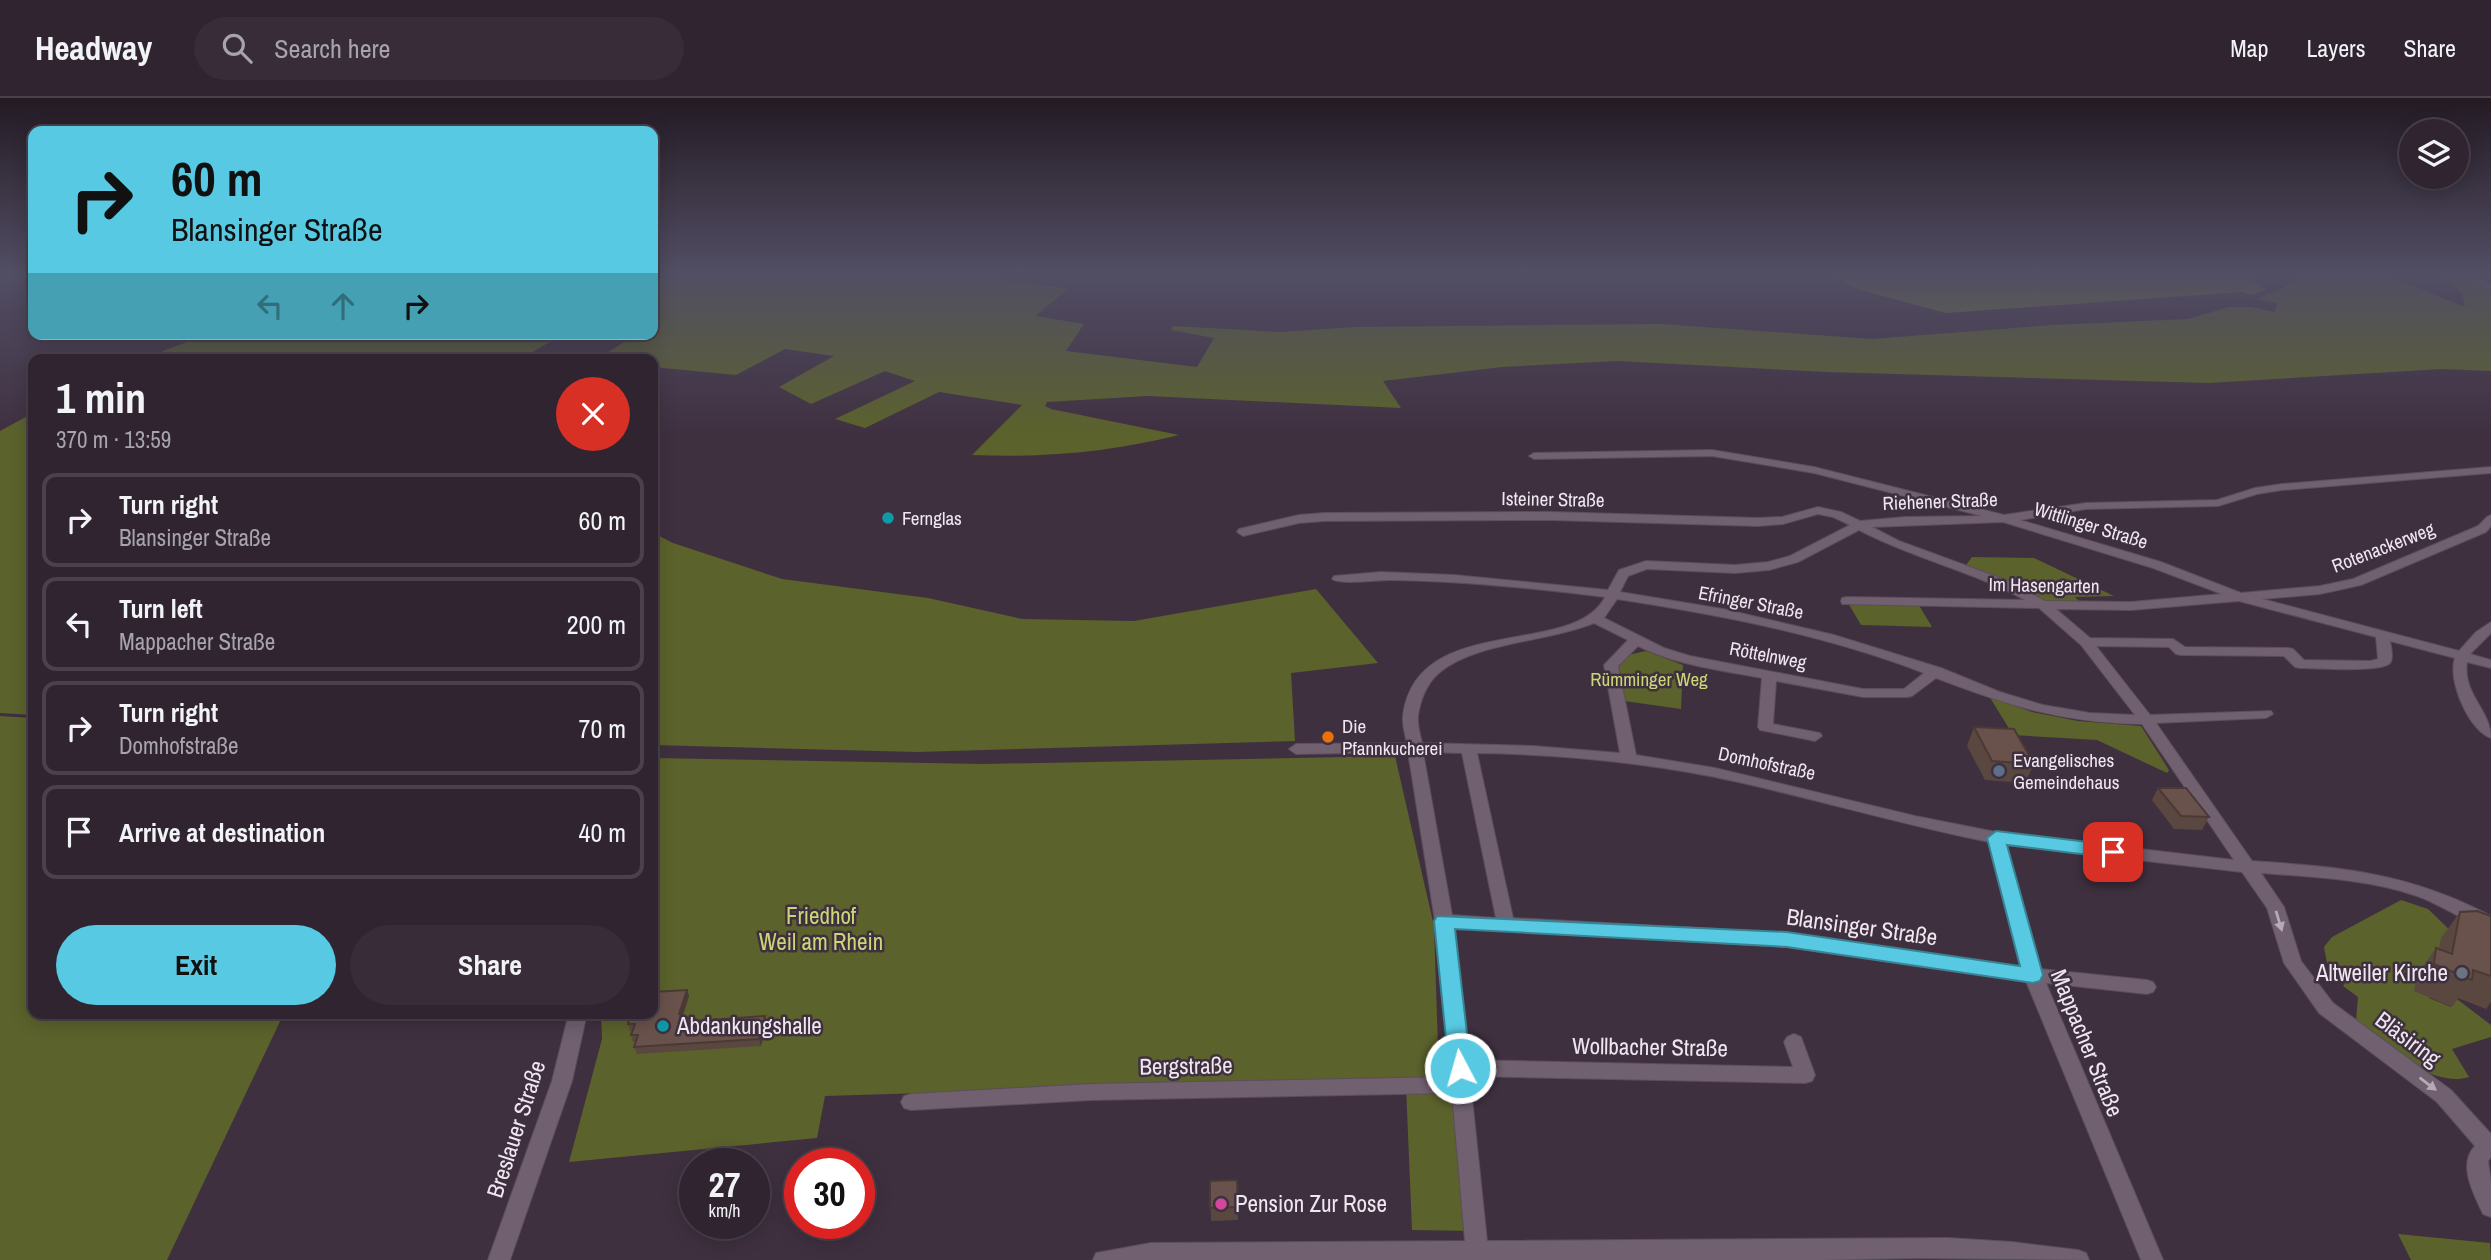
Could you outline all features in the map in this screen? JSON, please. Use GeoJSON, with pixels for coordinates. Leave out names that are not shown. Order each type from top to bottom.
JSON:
{"type":"FeatureCollection","features":[{"type":"Feature","properties":{"kind":"street","name":"Wittlinger Straße"},"geometry":{"type":"LineString","coordinates":[[1534,456],[1712,453],[1852,478],[2157,565],[2240,597],[2491,664]]}},
{"type":"Feature","properties":{"kind":"street","name":"Riehener Straße"},"geometry":{"type":"LineString","coordinates":[[1594,618],[1607,606],[1623,573],[1632,568],[1646,565],[1735,569],[1769,566],[1806,554],[1859,525],[1905,520],[2002,519],[2086,506],[2218,503],[2255,491],[2282,487],[2491,470]]}},
{"type":"Feature","properties":{"kind":"street","name":"Isteiner Straße"},"geometry":{"type":"LineString","coordinates":[[1243,532],[1298,519],[1324,517],[1551,516],[1758,522],[1783,520],[1818,510],[1837,514],[1910,550],[2007,585],[2043,605]]}},
{"type":"Feature","properties":{"kind":"street","name":"Rotenackerweg"},"geometry":{"type":"LineString","coordinates":[[2240,597],[2320,590],[2357,582],[2482,529],[2491,519]]}},
{"type":"Feature","properties":{"kind":"street","name":"Efringer Straße"},"geometry":{"type":"LineString","coordinates":[[1338,579],[1354,577],[1541,584],[1793,629],[1936,671],[2045,710],[2094,718],[2266,714]]}},
{"type":"Feature","properties":{"kind":"street","name":"Im Hasengarten"},"geometry":{"type":"LineString","coordinates":[[1847,601],[2131,606],[2240,597]]}},
{"type":"Feature","properties":{"kind":"street","name":"Bläsiring"},"geometry":{"type":"LineString","coordinates":[[2043,605],[2086,642],[2145,718],[2275,907],[2293,963],[2315,996],[2326,1008],[2444,1096],[2488,1144]]}},
{"type":"Feature","properties":{"kind":"street","name":"Röttelnweg"},"geometry":{"type":"LineString","coordinates":[[1594,618],[1635,641],[1688,660],[1890,695],[1916,690],[1936,671]]}},
{"type":"Feature","properties":{"kind":"street"},"geometry":{"type":"LineString","coordinates":[[1477,1249],[1444,921],[1413,747],[1412,700],[1419,684],[1431,672],[1461,655],[1574,626],[1594,618]]}},
{"type":"Feature","properties":{"kind":"street"},"geometry":{"type":"LineString","coordinates":[[2491,626],[2463,655],[2459,670],[2469,703],[2491,733]]}},
{"type":"Feature","properties":{"kind":"street"},"geometry":{"type":"LineString","coordinates":[[2086,642],[2173,643],[2181,651],[2288,652],[2300,664],[2371,665],[2385,661],[2383,637]]}},
{"type":"Feature","properties":{"kind":"street"},"geometry":{"type":"LineString","coordinates":[[1629,759],[1611,664],[1635,641]]}},
{"type":"Feature","properties":{"kind":"street"},"geometry":{"type":"LineString","coordinates":[[1769,675],[1765,727],[1815,736]]}},
{"type":"Feature","properties":{"kind":"street","name":"Domhofstraße"},"geometry":{"type":"LineString","coordinates":[[1296,749],[1413,747],[1629,759],[1730,775],[1996,838],[2224,865],[2243,864]]}},
{"type":"Feature","properties":{"kind":"street"},"geometry":{"type":"LineString","coordinates":[[1469,750],[1506,926]]}},
{"type":"Feature","properties":{"kind":"street","name":"Mappacher Straße"},"geometry":{"type":"LineString","coordinates":[[1996,838],[2033,975],[2152,1260]]}},
{"type":"Feature","properties":{"kind":"street"},"geometry":{"type":"LineString","coordinates":[[2243,864],[2396,881],[2439,896],[2491,924]]}},
{"type":"Feature","properties":{"kind":"street","name":"Blansinger Straße"},"geometry":{"type":"LineString","coordinates":[[1444,921],[1787,940],[2033,975],[2147,988]]}},
{"type":"Feature","properties":{"kind":"street","name":"Breslauer Straße"},"geometry":{"type":"LineString","coordinates":[[499,1260],[562,1081],[577,1019]]}},
{"type":"Feature","properties":{"kind":"street","name":"Wollbacher Straße"},"geometry":{"type":"LineString","coordinates":[[1461,1076],[1805,1075],[1794,1042]]}},
{"type":"Feature","properties":{"kind":"street","name":"Bergstraße"},"geometry":{"type":"LineString","coordinates":[[911,1102],[1461,1076]]}},
{"type":"Feature","properties":{"kind":"street"},"geometry":{"type":"LineString","coordinates":[[2488,1144],[2477,1158],[2478,1175],[2491,1207]]}},
{"type":"Feature","properties":{"kind":"street"},"geometry":{"type":"LineString","coordinates":[[1104,1260],[1151,1253],[1364,1256],[1477,1249],[1820,1255],[1926,1245],[2007,1249],[2078,1260]]}},
{"type":"Feature","properties":{"kind":"green space"},"geometry":{"type":"Polygon","coordinates":[[[658,326],[1083,326],[1066,351],[1197,367],[1214,338],[1171,330],[1173,326],[1281,332],[1354,327],[1693,326],[1872,339],[2036,326],[2491,326],[2491,371],[2442,369],[2209,383],[1828,372],[1618,361],[1502,367],[1383,381],[1401,408],[1148,396],[1047,402],[1045,406],[1051,409],[1179,435],[1128,446],[1025,456],[972,455],[1022,405],[939,392],[865,428],[835,419],[915,381],[885,371],[811,404],[779,387],[834,356],[785,349],[736,375],[658,367],[658,354],[605,354],[627,340],[658,340],[658,326]]]}},
{"type":"Feature","properties":{"kind":"green space"},"geometry":{"type":"Polygon","coordinates":[[[180,340],[553,340],[529,354],[155,354],[187,342],[180,340]]]}},
{"type":"Feature","properties":{"kind":"green space"},"geometry":{"type":"Polygon","coordinates":[[[28,416],[28,715],[0,713],[0,431],[28,416]]]}},
{"type":"Feature","properties":{"kind":"green space"},"geometry":{"type":"Polygon","coordinates":[[[658,536],[673,543],[782,579],[928,598],[1022,619],[1134,621],[1316,589],[1378,663],[1291,673],[1295,741],[917,752],[658,745],[658,536]]]}},
{"type":"Feature","properties":{"kind":"green space"},"geometry":{"type":"Polygon","coordinates":[[[1972,557],[2034,558],[2114,596],[2075,597],[2083,605],[2043,605],[1963,569],[1972,557]]]}},
{"type":"Feature","properties":{"kind":"green space"},"geometry":{"type":"Polygon","coordinates":[[[1847,601],[1917,602],[1932,627],[1861,625],[1847,601]]]}},
{"type":"Feature","properties":{"kind":"green space","name":"Rümminger Weg"},"geometry":{"type":"Polygon","coordinates":[[[1646,651],[1683,665],[1681,709],[1624,701],[1616,670],[1628,655],[1646,651]]]}},
{"type":"Feature","properties":{"kind":"green space"},"geometry":{"type":"Polygon","coordinates":[[[1989,696],[2032,712],[2078,721],[2141,726],[2169,770],[2167,773],[2097,740],[2013,735],[1989,696]]]}},
{"type":"Feature","properties":{"kind":"green space"},"geometry":{"type":"Polygon","coordinates":[[[0,716],[28,718],[28,1019],[281,1019],[167,1260],[0,1260],[0,716]]]}},
{"type":"Feature","properties":{"kind":"green space","name":"Friedhof Weil am Rhein"},"geometry":{"type":"Polygon","coordinates":[[[1395,756],[1434,926],[1439,1077],[825,1096],[817,1138],[714,1148],[679,1148],[679,1151],[569,1162],[602,1039],[601,1019],[658,1019],[658,758],[984,764],[1395,756]]]}},
{"type":"Feature","properties":{"kind":"green space"},"geometry":{"type":"Polygon","coordinates":[[[2401,900],[2428,909],[2457,937],[2433,981],[2429,998],[2451,1007],[2453,996],[2491,1025],[2491,1037],[2452,1049],[2469,1077],[2439,1077],[2424,1071],[2380,1041],[2356,1021],[2358,997],[2343,986],[2351,973],[2327,963],[2324,947],[2332,937],[2401,900]]]}},
{"type":"Feature","properties":{"kind":"green space"},"geometry":{"type":"Polygon","coordinates":[[[1463,1085],[1475,1231],[1412,1230],[1406,1086],[1463,1085]]]}},
{"type":"Feature","properties":{"kind":"green space"},"geometry":{"type":"Polygon","coordinates":[[[2398,1234],[2490,1243],[2491,1260],[2411,1260],[2398,1234]]]}},
{"type":"Feature","properties":{"kind":"building"},"geometry":{"type":"Polygon","coordinates":[[[1974,727],[2014,729],[2034,764],[1992,761],[1974,727]]]}},
{"type":"Feature","properties":{"kind":"building"},"geometry":{"type":"Polygon","coordinates":[[[2158,788],[2186,788],[2209,817],[2181,816],[2158,788]]]}},
{"type":"Feature","properties":{"kind":"building"},"geometry":{"type":"Polygon","coordinates":[[[2477,911],[2491,916],[2491,976],[2473,970],[2472,980],[2434,964],[2436,948],[2452,954],[2460,912],[2477,911]]]}},
{"type":"Feature","properties":{"kind":"building","name":"Abdankungshalle"},"geometry":{"type":"Polygon","coordinates":[[[687,990],[679,1014],[696,1021],[765,1016],[759,1039],[634,1047],[638,1035],[631,1035],[635,1024],[628,1024],[629,1019],[658,1019],[658,992],[687,990]]]}},
{"type":"Feature","properties":{"kind":"building"},"geometry":{"type":"Polygon","coordinates":[[[1237,1180],[1238,1207],[1210,1208],[1210,1181],[1237,1180]]]}},
{"type":"Feature","properties":{"kind":"place","name":"Fernglas"},"geometry":{"type":"Point","coordinates":[888,518]}},
{"type":"Feature","properties":{"kind":"place","name":"Die Pfannkucherei"},"geometry":{"type":"Point","coordinates":[1328,737]}},
{"type":"Feature","properties":{"kind":"place","name":"Evangelisches Gemeindehaus"},"geometry":{"type":"Point","coordinates":[1999,771]}},
{"type":"Feature","properties":{"kind":"place","name":"Altweiler Kirche"},"geometry":{"type":"Point","coordinates":[2462,973]}},
{"type":"Feature","properties":{"kind":"place","name":"Abdankungshalle"},"geometry":{"type":"Point","coordinates":[663,1026]}},
{"type":"Feature","properties":{"kind":"place","name":"Pension Zur Rose"},"geometry":{"type":"Point","coordinates":[1221,1204]}},
{"type":"Feature","properties":{"kind":"route"},"geometry":{"type":"LineString","coordinates":[[1460,1068],[1444,921],[1787,940],[2033,975],[1996,838],[2113,852]]}}]}
